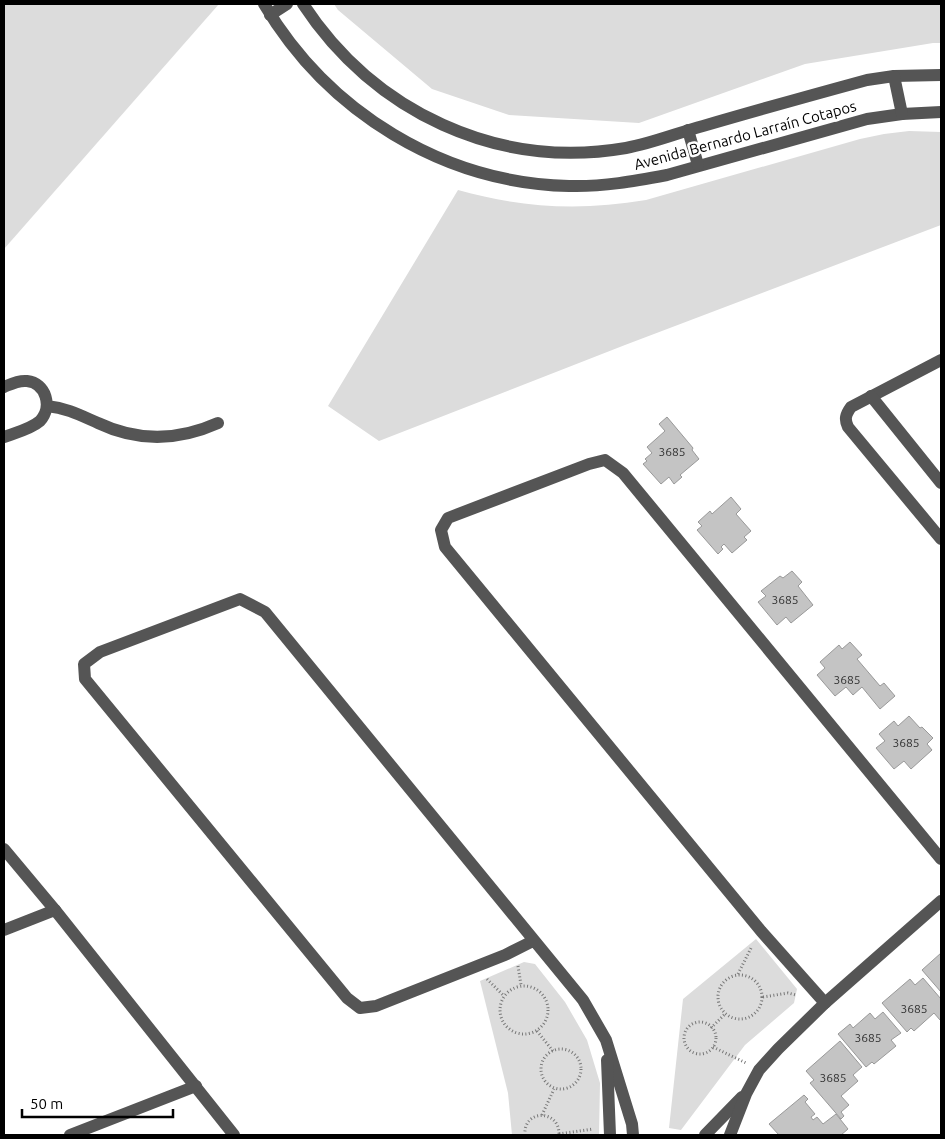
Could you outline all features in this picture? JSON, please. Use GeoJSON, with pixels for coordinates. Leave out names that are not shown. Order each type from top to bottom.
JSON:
{"type":"FeatureCollection","features":[{"type":"Feature","properties":{"kind":"street"},"geometry":{"type":"LineString","coordinates":[[267,9],[287,4]]}},
{"type":"Feature","properties":{"kind":"street","name":"Avenida Bernardo Larraín Cotapos"},"geometry":{"type":"LineString","coordinates":[[303,4],[332,43],[351,63],[372,82],[419,114],[471,136],[509,146],[564,153],[596,152],[627,148],[867,80],[894,76],[941,75]]}},
{"type":"Feature","properties":{"kind":"street","name":"Avenida Bernardo Larraín Cotapos"},"geometry":{"type":"LineString","coordinates":[[267,9],[289,42],[309,67],[332,90],[384,130],[413,146],[473,170],[505,179],[537,184],[570,186],[635,181],[667,175],[867,119],[902,114],[941,112]]}},
{"type":"Feature","properties":{"kind":"street"},"geometry":{"type":"LineString","coordinates":[[894,76],[902,114]]}},
{"type":"Feature","properties":{"kind":"street"},"geometry":{"type":"LineString","coordinates":[[688,130],[698,165]]}},
{"type":"Feature","properties":{"kind":"street"},"geometry":{"type":"LineString","coordinates":[[941,360],[851,407],[846,413],[846,423],[941,539]]}},
{"type":"Feature","properties":{"kind":"street"},"geometry":{"type":"LineString","coordinates":[[4,387],[20,381],[34,383],[43,392],[47,406],[41,419],[36,424],[4,437]]}},
{"type":"Feature","properties":{"kind":"street"},"geometry":{"type":"LineString","coordinates":[[871,396],[941,483]]}},
{"type":"Feature","properties":{"kind":"street"},"geometry":{"type":"LineString","coordinates":[[47,406],[70,410],[111,429],[145,437],[181,436],[200,431],[218,423]]}},
{"type":"Feature","properties":{"kind":"street"},"geometry":{"type":"LineString","coordinates":[[825,1003],[761,930],[445,547],[441,530],[448,518],[589,464],[605,460],[623,473],[941,859]]}},
{"type":"Feature","properties":{"kind":"street"},"geometry":{"type":"LineString","coordinates":[[533,941],[475,967],[376,1006],[360,1008],[346,998],[85,679],[84,664],[100,652],[240,599],[265,612],[582,1000],[606,1040],[632,1124],[633,1135]]}},
{"type":"Feature","properties":{"kind":"street"},"geometry":{"type":"LineString","coordinates":[[4,849],[55,910],[234,1135]]}},
{"type":"Feature","properties":{"kind":"street"},"geometry":{"type":"LineString","coordinates":[[730,1135],[746,1094],[759,1070],[778,1048],[825,1003],[941,901]]}},
{"type":"Feature","properties":{"kind":"street"},"geometry":{"type":"LineString","coordinates":[[4,930],[55,910]]}},
{"type":"Feature","properties":{"kind":"street"},"geometry":{"type":"LineString","coordinates":[[606,1040],[610,1131]]}},
{"type":"Feature","properties":{"kind":"street"},"geometry":{"type":"LineString","coordinates":[[70,1135],[196,1086]]}},
{"type":"Feature","properties":{"kind":"street"},"geometry":{"type":"LineString","coordinates":[[705,1135],[746,1094]]}},
{"type":"Feature","properties":{"kind":"path"},"geometry":{"type":"LineString","coordinates":[[738,974],[761,930]]}},
{"type":"Feature","properties":{"kind":"path"},"geometry":{"type":"LineString","coordinates":[[475,967],[504,996]]}},
{"type":"Feature","properties":{"kind":"path"},"geometry":{"type":"LineString","coordinates":[[738,974],[753,978],[758,983],[763,997],[758,1011],[746,1018],[732,1018],[725,1014],[718,1001],[720,986],[731,976],[738,974]]}},
{"type":"Feature","properties":{"kind":"path"},"geometry":{"type":"LineString","coordinates":[[521,986],[537,989],[547,1002],[549,1010],[543,1026],[537,1031],[522,1034],[514,1033],[502,1022],[500,1006],[504,996],[513,988],[521,986]]}},
{"type":"Feature","properties":{"kind":"path"},"geometry":{"type":"LineString","coordinates":[[763,997],[788,993],[797,996]]}},
{"type":"Feature","properties":{"kind":"path"},"geometry":{"type":"LineString","coordinates":[[711,1028],[725,1014]]}},
{"type":"Feature","properties":{"kind":"path"},"geometry":{"type":"LineString","coordinates":[[702,1023],[711,1028],[715,1032],[716,1037],[713,1047],[709,1051],[700,1054],[690,1051],[684,1042],[686,1032],[693,1024],[702,1023]]}},
{"type":"Feature","properties":{"kind":"path"},"geometry":{"type":"LineString","coordinates":[[537,1031],[553,1050]]}},
{"type":"Feature","properties":{"kind":"path"},"geometry":{"type":"LineString","coordinates":[[713,1047],[759,1070]]}},
{"type":"Feature","properties":{"kind":"path"},"geometry":{"type":"LineString","coordinates":[[560,1049],[573,1053],[578,1057],[581,1070],[580,1076],[573,1086],[567,1089],[554,1089],[544,1080],[541,1073],[543,1060],[553,1050],[560,1049]]}},
{"type":"Feature","properties":{"kind":"path"},"geometry":{"type":"LineString","coordinates":[[542,1115],[554,1089]]}},
{"type":"Feature","properties":{"kind":"path"},"geometry":{"type":"LineString","coordinates":[[525,1135],[525,1127],[528,1122],[532,1118],[542,1115],[553,1119],[559,1128],[559,1134],[610,1131]]}},
{"type":"Feature","properties":{"kind":"shaded area"},"geometry":{"type":"Polygon","coordinates":[[[4,4],[219,4],[4,249],[4,4]]]}},
{"type":"Feature","properties":{"kind":"shaded area"},"geometry":{"type":"Polygon","coordinates":[[[334,4],[941,4],[941,43],[805,64],[639,123],[509,115],[432,89],[338,10],[334,4]]]}},
{"type":"Feature","properties":{"kind":"shaded area"},"geometry":{"type":"Polygon","coordinates":[[[909,131],[941,132],[941,225],[379,441],[328,406],[458,190],[505,201],[551,206],[598,206],[646,200],[860,139],[909,131]]]}},
{"type":"Feature","properties":{"kind":"shaded area"},"geometry":{"type":"Polygon","coordinates":[[[756,939],[797,989],[794,1003],[745,1045],[681,1130],[669,1128],[683,999],[756,939]]]}},
{"type":"Feature","properties":{"kind":"shaded area"},"geometry":{"type":"Polygon","coordinates":[[[524,962],[535,964],[565,1002],[587,1040],[600,1083],[599,1135],[512,1135],[508,1093],[480,981],[524,962]]]}},
{"type":"Feature","properties":{"kind":"building"},"geometry":{"type":"Polygon","coordinates":[[[667,417],[693,448],[692,450],[699,459],[680,475],[682,477],[674,484],[669,477],[661,484],[643,464],[647,461],[645,459],[652,453],[647,447],[665,431],[659,424],[667,417]]]}},
{"type":"Feature","properties":{"kind":"building"},"geometry":{"type":"Polygon","coordinates":[[[731,497],[741,509],[736,514],[751,531],[744,537],[747,540],[732,553],[724,544],[721,547],[723,549],[718,554],[697,530],[702,526],[698,522],[710,511],[712,514],[731,497]]]}},
{"type":"Feature","properties":{"kind":"building"},"geometry":{"type":"Polygon","coordinates":[[[792,571],[802,582],[798,586],[813,605],[791,623],[786,617],[777,625],[758,602],[766,596],[761,591],[780,576],[783,578],[792,571]]]}},
{"type":"Feature","properties":{"kind":"building"},"geometry":{"type":"Polygon","coordinates":[[[850,642],[862,655],[857,659],[880,686],[884,683],[895,696],[880,709],[862,687],[853,695],[846,687],[835,696],[817,675],[825,668],[820,662],[839,645],[842,649],[850,642]]]}},
{"type":"Feature","properties":{"kind":"building"},"geometry":{"type":"Polygon","coordinates":[[[909,716],[933,738],[927,744],[932,750],[911,769],[904,761],[894,769],[876,748],[885,741],[879,734],[894,721],[898,726],[909,716]]]}},
{"type":"Feature","properties":{"kind":"building"},"geometry":{"type":"Polygon","coordinates":[[[941,953],[941,992],[922,970],[941,953]]]}},
{"type":"Feature","properties":{"kind":"building"},"geometry":{"type":"Polygon","coordinates":[[[923,978],[941,999],[941,1019],[934,1013],[914,1031],[911,1028],[907,1032],[882,1003],[910,979],[915,985],[923,978]]]}},
{"type":"Feature","properties":{"kind":"building"},"geometry":{"type":"Polygon","coordinates":[[[883,1012],[901,1033],[891,1040],[896,1046],[874,1064],[872,1062],[866,1067],[838,1034],[850,1024],[853,1028],[870,1013],[875,1019],[883,1012]]]}},
{"type":"Feature","properties":{"kind":"building"},"geometry":{"type":"Polygon","coordinates":[[[840,1041],[862,1067],[853,1075],[858,1081],[841,1096],[849,1105],[841,1112],[844,1116],[841,1119],[810,1083],[814,1080],[806,1071],[840,1041]]]}},
{"type":"Feature","properties":{"kind":"building"},"geometry":{"type":"Polygon","coordinates":[[[804,1095],[808,1099],[805,1102],[815,1114],[811,1117],[813,1120],[817,1117],[823,1124],[836,1114],[848,1129],[841,1135],[779,1135],[769,1124],[804,1095]]]}}]}
